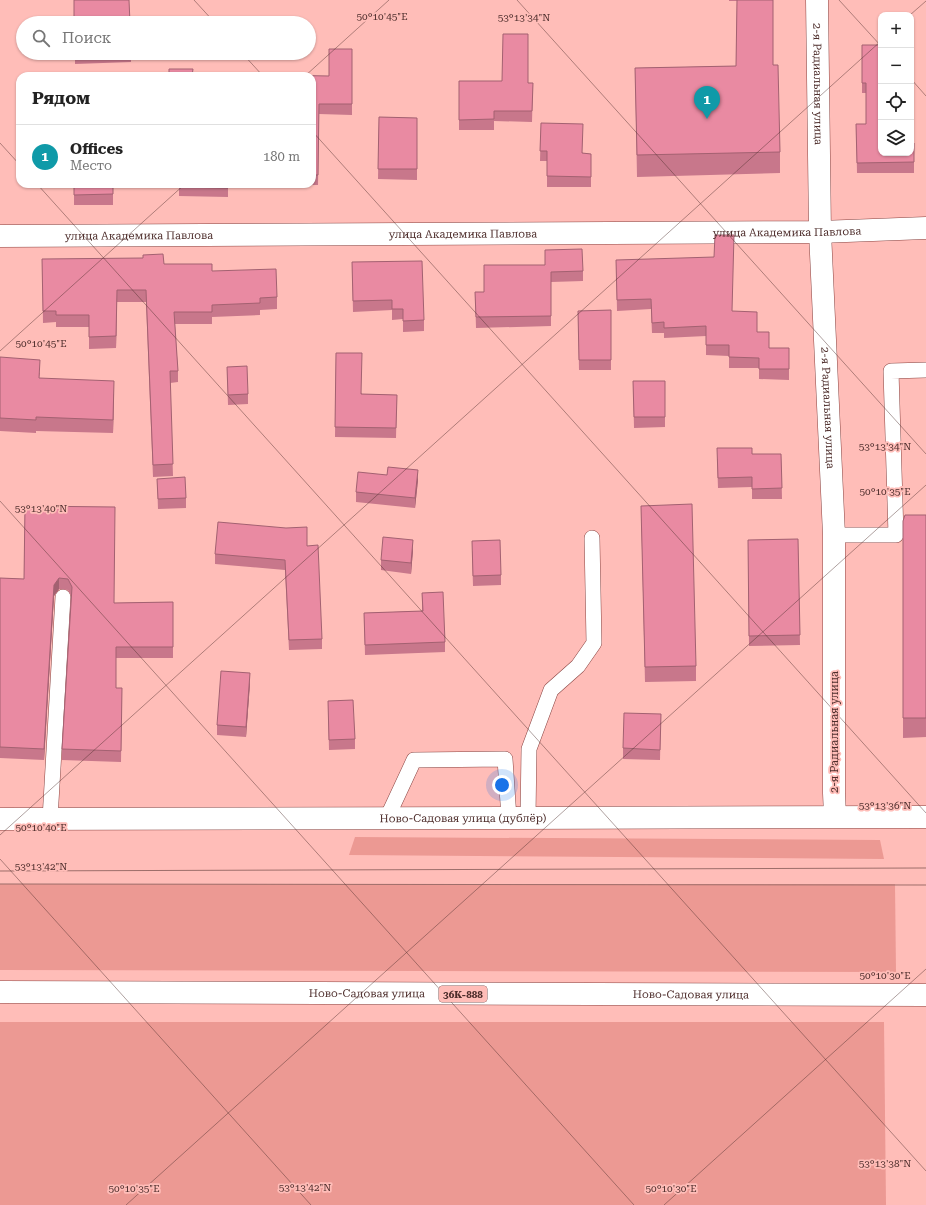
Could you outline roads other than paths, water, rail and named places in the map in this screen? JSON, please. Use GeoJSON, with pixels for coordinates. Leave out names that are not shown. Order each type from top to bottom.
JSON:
{"type":"FeatureCollection","features":[{"type":"Feature","properties":{"kind":"street","name":"2-я Радиальная улица"},"geometry":{"type":"LineString","coordinates":[[817,0],[820,232],[834,535],[834,792],[836,816]]}},
{"type":"Feature","properties":{"kind":"street","name":"улица Академика Павлова"},"geometry":{"type":"LineString","coordinates":[[0,236],[820,232],[926,228]]}},
{"type":"Feature","properties":{"kind":"street","name":"Ново-Садовая улица (дублёр)"},"geometry":{"type":"LineString","coordinates":[[0,819],[926,817]]}},
{"type":"Feature","properties":{"kind":"street","name":"Ново-Садовая улица"},"geometry":{"type":"LineString","coordinates":[[0,992],[926,995]]}},
{"type":"Feature","properties":{"kind":"lane"},"geometry":{"type":"LineString","coordinates":[[834,535],[896,535],[891,371],[926,370]]}},
{"type":"Feature","properties":{"kind":"lane"},"geometry":{"type":"LineString","coordinates":[[519,818],[529,749],[551,690],[578,666],[594,643],[592,538]]}},
{"type":"Feature","properties":{"kind":"lane"},"geometry":{"type":"LineString","coordinates":[[50,819],[63,597]]}},
{"type":"Feature","properties":{"kind":"lane"},"geometry":{"type":"LineString","coordinates":[[387,818],[414,760],[505,759],[519,818]]}},
{"type":"Feature","properties":{"kind":"tram line"},"geometry":{"type":"LineString","coordinates":[[0,871],[926,868]]}},
{"type":"Feature","properties":{"kind":"tram line"},"geometry":{"type":"LineString","coordinates":[[0,884],[926,885]]}},
{"type":"Feature","properties":{"kind":"place","name":"Offices"},"geometry":{"type":"Point","coordinates":[707,119]}}]}
